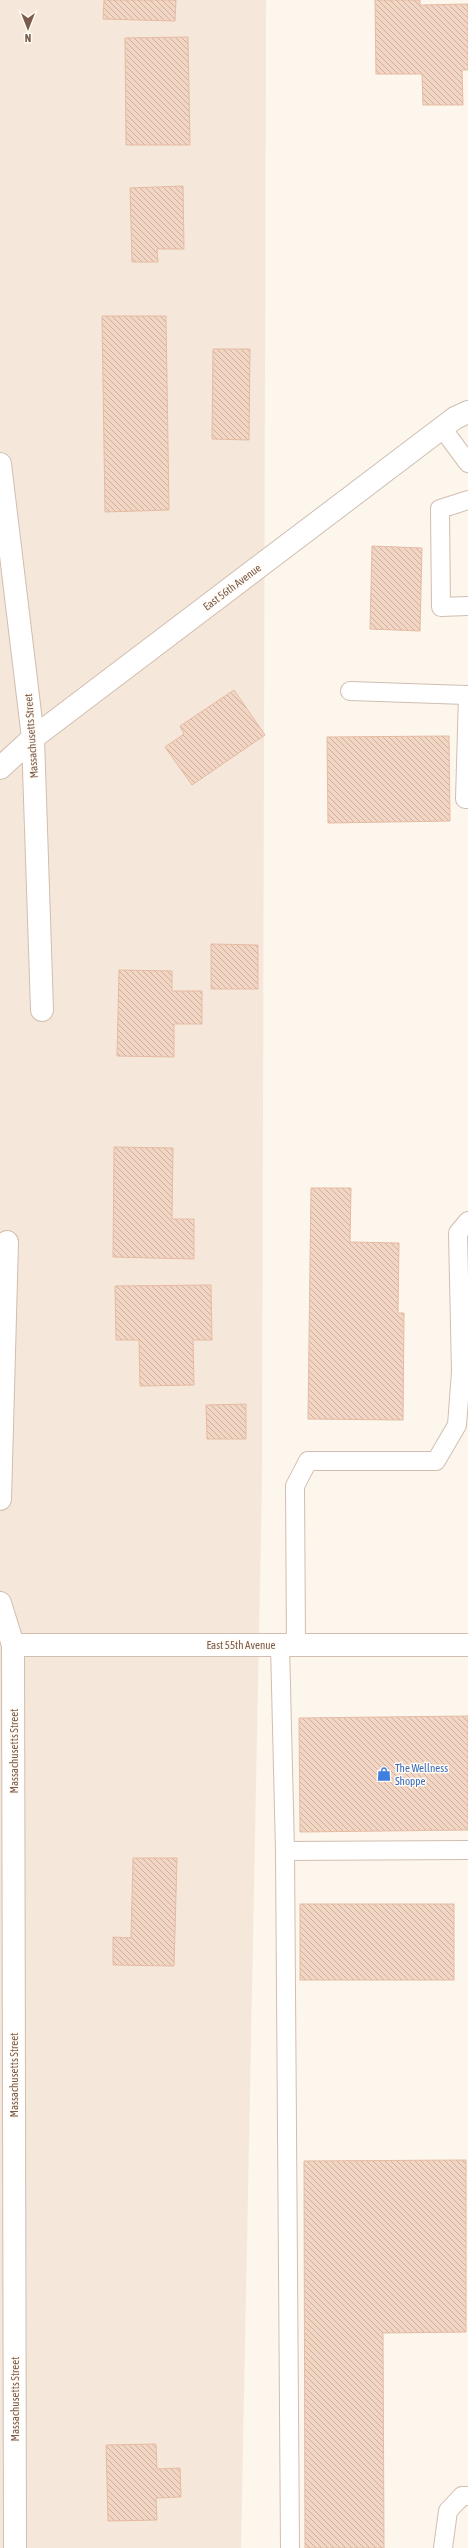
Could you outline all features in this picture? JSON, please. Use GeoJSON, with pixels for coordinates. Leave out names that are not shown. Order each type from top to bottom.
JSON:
{"type":"FeatureCollection","features":[{"type":"Feature","properties":{"kind":"street","name":"East 56th Avenue"},"geometry":{"type":"LineString","coordinates":[[0,768],[33,738],[442,428],[468,412]]}},
{"type":"Feature","properties":{"kind":"street","name":"Massachusetts Street"},"geometry":{"type":"LineString","coordinates":[[0,464],[33,738],[42,1010]]}},
{"type":"Feature","properties":{"kind":"street"},"geometry":{"type":"LineString","coordinates":[[0,1499],[7,1242]]}},
{"type":"Feature","properties":{"kind":"street","name":"Massachusetts Street"},"geometry":{"type":"LineString","coordinates":[[0,1604],[14,1645],[15,2548]]}},
{"type":"Feature","properties":{"kind":"street","name":"East 55th Avenue"},"geometry":{"type":"LineString","coordinates":[[14,1645],[468,1645]]}},
{"type":"Feature","properties":{"kind":"lane"},"geometry":{"type":"LineString","coordinates":[[442,428],[468,463]]}},
{"type":"Feature","properties":{"kind":"lane"},"geometry":{"type":"LineString","coordinates":[[468,500],[440,509],[441,607],[468,606]]}},
{"type":"Feature","properties":{"kind":"lane"},"geometry":{"type":"LineString","coordinates":[[350,692],[467,695],[466,799],[468,799]]}},
{"type":"Feature","properties":{"kind":"lane"},"geometry":{"type":"LineString","coordinates":[[290,2548],[285,1850],[288,1645],[295,1486],[308,1461],[436,1461],[457,1425],[465,1372],[458,1233],[468,1221]]}},
{"type":"Feature","properties":{"kind":"lane"},"geometry":{"type":"LineString","coordinates":[[285,1850],[468,1850]]}},
{"type":"Feature","properties":{"kind":"lane"},"geometry":{"type":"LineString","coordinates":[[443,2548],[448,2511],[462,2496],[468,2496]]}},
{"type":"Feature","properties":{"kind":"shaded area"},"geometry":{"type":"Polygon","coordinates":[[[0,0],[266,0],[262,1482],[241,2548],[0,2548],[0,0]]]}},
{"type":"Feature","properties":{"kind":"building"},"geometry":{"type":"Polygon","coordinates":[[[104,0],[176,0],[175,21],[103,19],[104,0]]]}},
{"type":"Feature","properties":{"kind":"building"},"geometry":{"type":"Polygon","coordinates":[[[375,0],[420,0],[420,5],[468,4],[468,70],[462,70],[463,105],[423,105],[422,74],[376,74],[375,0]]]}},
{"type":"Feature","properties":{"kind":"building"},"geometry":{"type":"Polygon","coordinates":[[[188,37],[190,145],[126,145],[125,38],[188,37]]]}},
{"type":"Feature","properties":{"kind":"building"},"geometry":{"type":"Polygon","coordinates":[[[183,186],[184,249],[157,249],[158,262],[132,262],[130,188],[183,186]]]}},
{"type":"Feature","properties":{"kind":"building"},"geometry":{"type":"Polygon","coordinates":[[[102,316],[166,316],[169,510],[105,512],[102,316]]]}},
{"type":"Feature","properties":{"kind":"building"},"geometry":{"type":"Polygon","coordinates":[[[213,349],[250,349],[249,440],[212,439],[213,349]]]}},
{"type":"Feature","properties":{"kind":"building"},"geometry":{"type":"Polygon","coordinates":[[[372,546],[422,548],[420,631],[370,629],[372,546]]]}},
{"type":"Feature","properties":{"kind":"building"},"geometry":{"type":"Polygon","coordinates":[[[234,690],[265,735],[192,785],[165,747],[184,734],[180,726],[234,690]]]}},
{"type":"Feature","properties":{"kind":"building"},"geometry":{"type":"Polygon","coordinates":[[[449,736],[450,821],[328,823],[327,737],[449,736]]]}},
{"type":"Feature","properties":{"kind":"building"},"geometry":{"type":"Polygon","coordinates":[[[211,944],[258,945],[258,989],[211,989],[211,944]]]}},
{"type":"Feature","properties":{"kind":"building"},"geometry":{"type":"Polygon","coordinates":[[[119,970],[172,971],[172,991],[202,991],[202,1024],[174,1024],[174,1057],[117,1056],[119,970]]]}},
{"type":"Feature","properties":{"kind":"building"},"geometry":{"type":"Polygon","coordinates":[[[114,1147],[173,1148],[172,1219],[194,1219],[194,1259],[113,1257],[114,1147]]]}},
{"type":"Feature","properties":{"kind":"building"},"geometry":{"type":"Polygon","coordinates":[[[311,1188],[351,1188],[350,1242],[399,1243],[398,1313],[404,1313],[403,1420],[308,1419],[311,1188]]]}},
{"type":"Feature","properties":{"kind":"building"},"geometry":{"type":"Polygon","coordinates":[[[211,1285],[212,1340],[193,1340],[194,1385],[140,1386],[139,1340],[116,1340],[115,1286],[211,1285]]]}},
{"type":"Feature","properties":{"kind":"building"},"geometry":{"type":"Polygon","coordinates":[[[246,1404],[246,1439],[207,1439],[206,1405],[246,1404]]]}},
{"type":"Feature","properties":{"kind":"building","name":"The Wellness Shoppe"},"geometry":{"type":"Polygon","coordinates":[[[468,1716],[468,1830],[300,1832],[299,1718],[468,1716]]]}},
{"type":"Feature","properties":{"kind":"building"},"geometry":{"type":"Polygon","coordinates":[[[133,1858],[177,1858],[174,1966],[113,1965],[113,1937],[131,1938],[133,1858]]]}},
{"type":"Feature","properties":{"kind":"building"},"geometry":{"type":"Polygon","coordinates":[[[300,1904],[454,1904],[454,1980],[300,1980],[300,1904]]]}},
{"type":"Feature","properties":{"kind":"building"},"geometry":{"type":"Polygon","coordinates":[[[466,2160],[466,2332],[383,2333],[384,2548],[305,2548],[304,2161],[466,2160]]]}},
{"type":"Feature","properties":{"kind":"building"},"geometry":{"type":"Polygon","coordinates":[[[156,2444],[157,2469],[180,2468],[181,2497],[156,2498],[157,2520],[108,2521],[106,2445],[156,2444]]]}},
{"type":"Feature","properties":{"kind":"place","name":"The Wellness Shoppe"},"geometry":{"type":"Point","coordinates":[384,1774]}}]}
